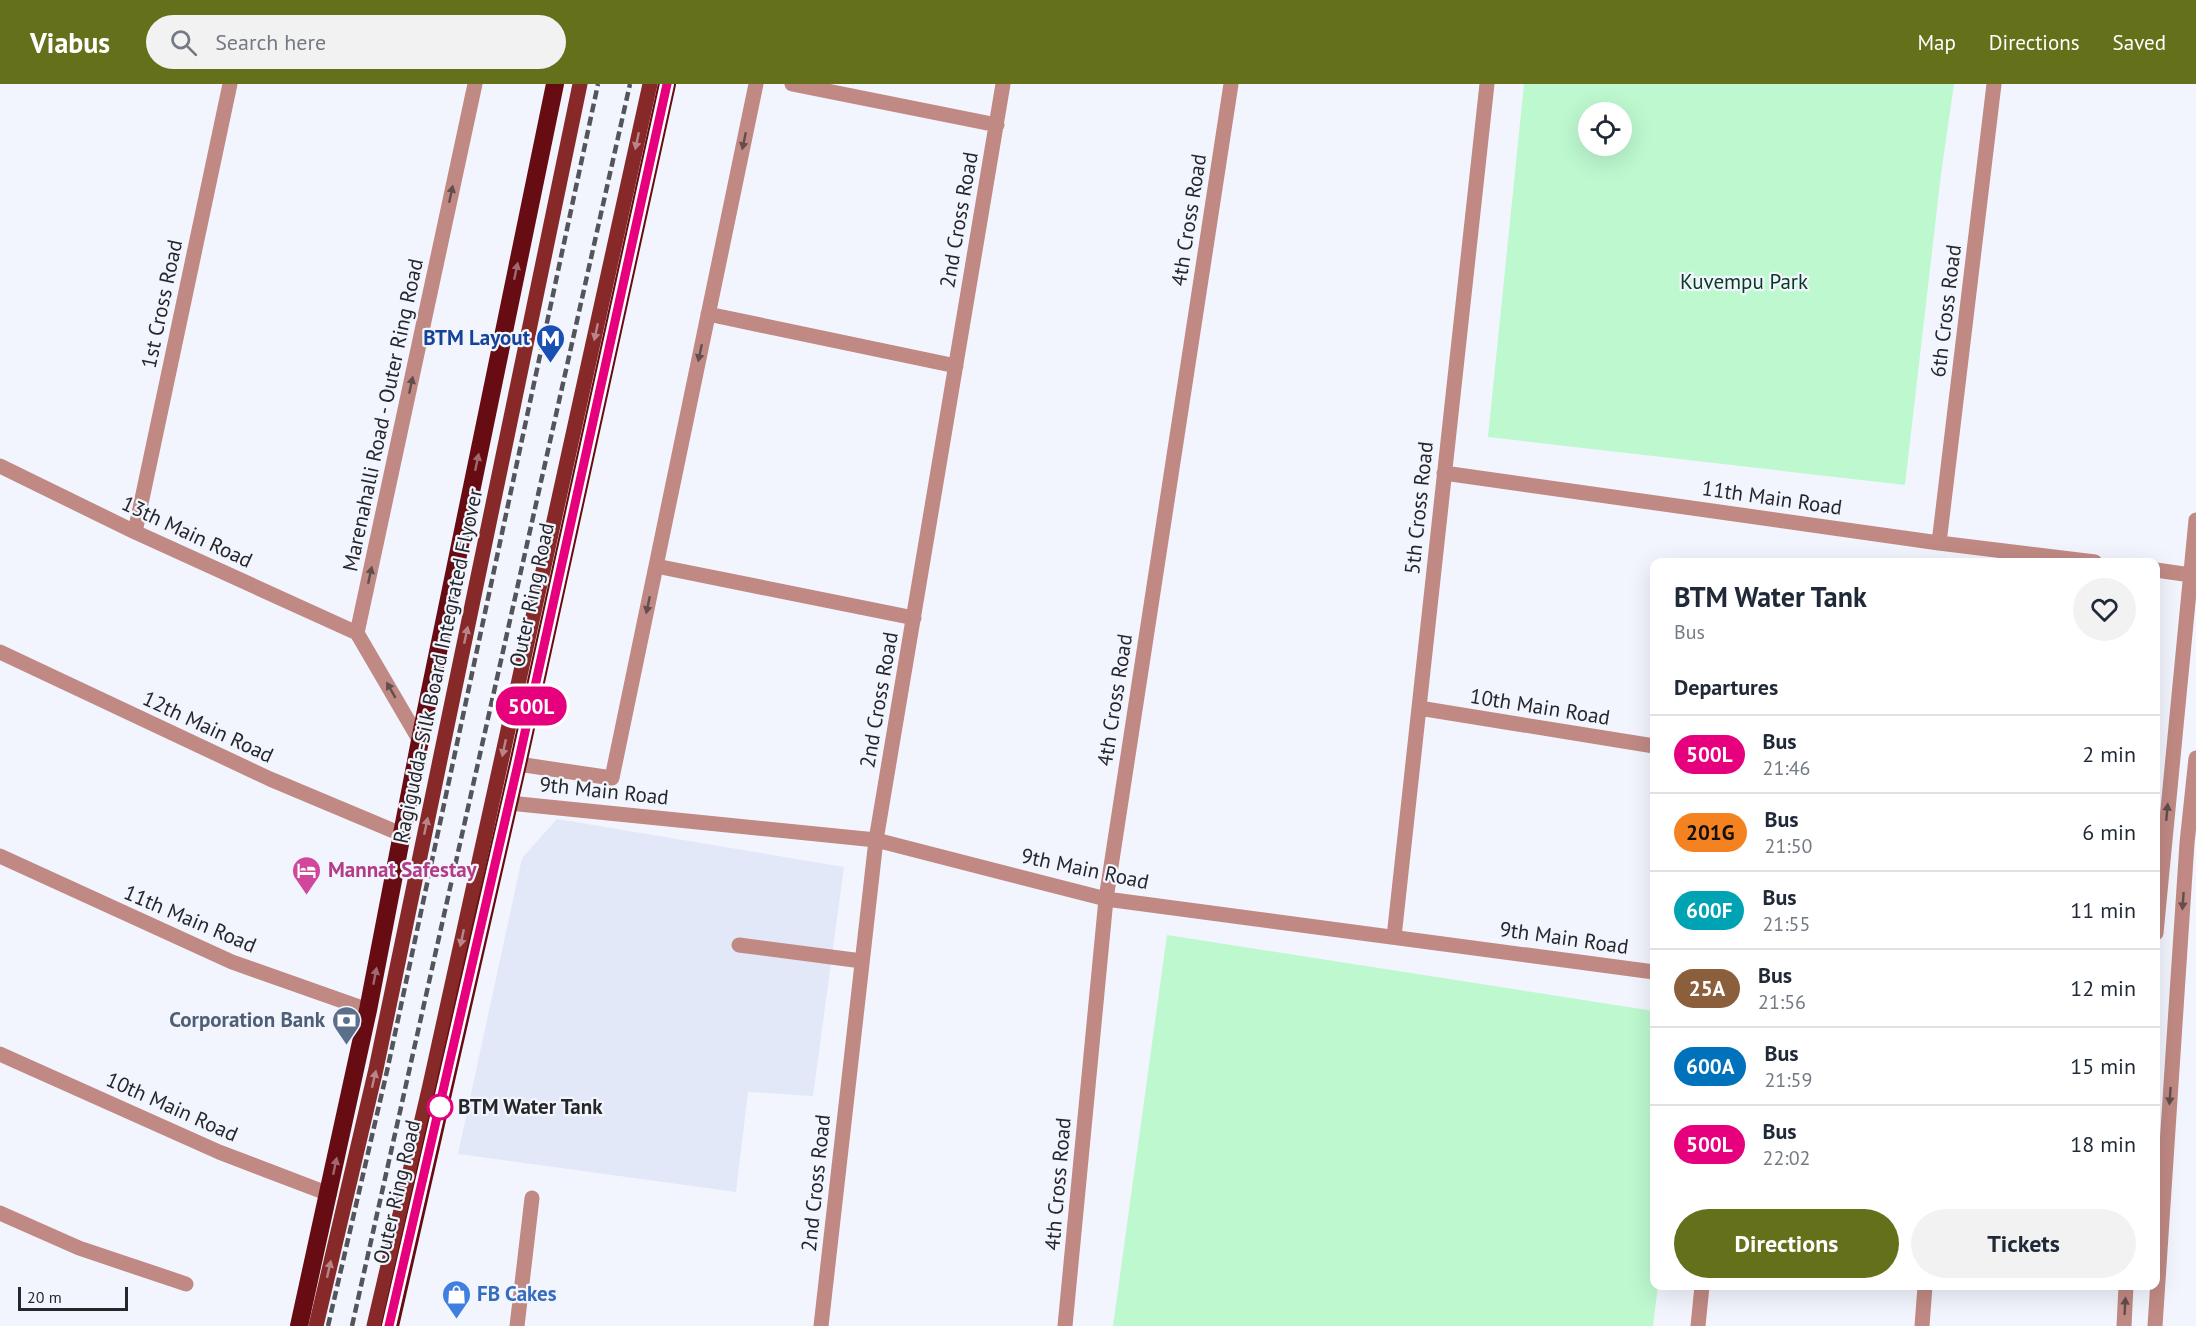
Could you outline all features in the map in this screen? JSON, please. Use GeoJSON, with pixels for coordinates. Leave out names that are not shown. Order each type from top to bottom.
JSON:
{"type":"FeatureCollection","features":[{"type":"Feature","properties":{"kind":"highway"},"geometry":{"type":"LineString","coordinates":[[299,1326],[368,1010],[401,834],[555,84]]}},
{"type":"Feature","properties":{"kind":"highway","name":"Outer Ring Road"},"geometry":{"type":"LineString","coordinates":[[390,1326],[518,764],[667,84]]}},
{"type":"Feature","properties":{"kind":"main road","name":"Ragigudda-Silk Board Integrated Flyover"},"geometry":{"type":"LineString","coordinates":[[316,1326],[376,1069],[580,84]]}},
{"type":"Feature","properties":{"kind":"main road"},"geometry":{"type":"LineString","coordinates":[[374,1326],[430,1085],[650,84]]}},
{"type":"Feature","properties":{"kind":"street","name":"1st Cross Road"},"geometry":{"type":"LineString","coordinates":[[135,532],[230,84]]}},
{"type":"Feature","properties":{"kind":"street","name":"Marenahalli Road - Outer Ring Road"},"geometry":{"type":"LineString","coordinates":[[357,633],[475,84]]}},
{"type":"Feature","properties":{"kind":"street"},"geometry":{"type":"LineString","coordinates":[[518,764],[612,778],[756,84]]}},
{"type":"Feature","properties":{"kind":"street"},"geometry":{"type":"LineString","coordinates":[[792,84],[997,125]]}},
{"type":"Feature","properties":{"kind":"street","name":"2nd Cross Road"},"geometry":{"type":"LineString","coordinates":[[821,1326],[876,840],[1004,84]]}},
{"type":"Feature","properties":{"kind":"street","name":"4th Cross Road"},"geometry":{"type":"LineString","coordinates":[[1065,1326],[1106,899],[1231,84]]}},
{"type":"Feature","properties":{"kind":"street","name":"5th Cross Road"},"geometry":{"type":"LineString","coordinates":[[1394,937],[1487,84]]}},
{"type":"Feature","properties":{"kind":"street","name":"6th Cross Road"},"geometry":{"type":"LineString","coordinates":[[1940,543],[1994,84]]}},
{"type":"Feature","properties":{"kind":"street"},"geometry":{"type":"LineString","coordinates":[[708,314],[956,366]]}},
{"type":"Feature","properties":{"kind":"street","name":"13th Main Road"},"geometry":{"type":"LineString","coordinates":[[0,466],[135,532],[357,633]]}},
{"type":"Feature","properties":{"kind":"street","name":"11th Main Road"},"geometry":{"type":"LineString","coordinates":[[1444,473],[1940,543],[2062,558]]}},
{"type":"Feature","properties":{"kind":"street"},"geometry":{"type":"LineString","coordinates":[[2160,838],[2196,520]]}},
{"type":"Feature","properties":{"kind":"street"},"geometry":{"type":"LineString","coordinates":[[656,566],[914,618]]}},
{"type":"Feature","properties":{"kind":"street"},"geometry":{"type":"LineString","coordinates":[[2160,571],[2191,575]]}},
{"type":"Feature","properties":{"kind":"street"},"geometry":{"type":"LineString","coordinates":[[357,633],[420,741]]}},
{"type":"Feature","properties":{"kind":"street","name":"12th Main Road"},"geometry":{"type":"LineString","coordinates":[[0,652],[270,779],[401,834]]}},
{"type":"Feature","properties":{"kind":"street","name":"10th Main Road"},"geometry":{"type":"LineString","coordinates":[[1419,708],[1650,746]]}},
{"type":"Feature","properties":{"kind":"street"},"geometry":{"type":"LineString","coordinates":[[2160,1259],[2196,758]]}},
{"type":"Feature","properties":{"kind":"street","name":"9th Main Road"},"geometry":{"type":"LineString","coordinates":[[509,803],[876,840],[1106,899],[1650,971]]}},
{"type":"Feature","properties":{"kind":"street","name":"11th Main Road"},"geometry":{"type":"LineString","coordinates":[[0,856],[232,962],[368,1010]]}},
{"type":"Feature","properties":{"kind":"street"},"geometry":{"type":"LineString","coordinates":[[739,945],[862,961]]}},
{"type":"Feature","properties":{"kind":"street","name":"10th Main Road"},"geometry":{"type":"LineString","coordinates":[[0,1054],[219,1152],[329,1194]]}},
{"type":"Feature","properties":{"kind":"street"},"geometry":{"type":"LineString","coordinates":[[517,1326],[532,1198]]}},
{"type":"Feature","properties":{"kind":"street"},"geometry":{"type":"LineString","coordinates":[[0,1213],[79,1248],[186,1284]]}},
{"type":"Feature","properties":{"kind":"street"},"geometry":{"type":"LineString","coordinates":[[1698,1326],[1702,1290]]}},
{"type":"Feature","properties":{"kind":"street"},"geometry":{"type":"LineString","coordinates":[[1922,1326],[1925,1290]]}},
{"type":"Feature","properties":{"kind":"street"},"geometry":{"type":"LineString","coordinates":[[2124,1326],[2126,1290]]}},
{"type":"Feature","properties":{"kind":"street"},"geometry":{"type":"LineString","coordinates":[[2155,1326],[2158,1290]]}},
{"type":"Feature","properties":{"kind":"shaded area"},"geometry":{"type":"Polygon","coordinates":[[[557,819],[844,867],[813,1096],[748,1092],[736,1192],[458,1154],[522,858],[557,819]]]}},
{"type":"Feature","properties":{"kind":"green space","name":"Kuvempu Park"},"geometry":{"type":"Polygon","coordinates":[[[1524,84],[1954,84],[1941,174],[1905,485],[1488,437],[1524,84]]]}},
{"type":"Feature","properties":{"kind":"green space"},"geometry":{"type":"Polygon","coordinates":[[[1167,935],[1650,1010],[1650,1290],[1658,1290],[1653,1326],[1113,1326],[1167,935]]]}},
{"type":"Feature","properties":{"kind":"railway"},"geometry":{"type":"LineString","coordinates":[[328,1326],[387,1071],[598,84]]}},
{"type":"Feature","properties":{"kind":"railway"},"geometry":{"type":"LineString","coordinates":[[352,1326],[630,84]]}},
{"type":"Feature","properties":{"kind":"bus line","name":"500L"},"geometry":{"type":"LineString","coordinates":[[389,1326],[518,764],[667,84]]}},
{"type":"Feature","properties":{"kind":"place","name":"BTM Layout"},"geometry":{"type":"Point","coordinates":[551,364]}},
{"type":"Feature","properties":{"kind":"place","name":"Mannat Safestay"},"geometry":{"type":"Point","coordinates":[307,896]}},
{"type":"Feature","properties":{"kind":"place","name":"Corporation Bank"},"geometry":{"type":"Point","coordinates":[346,1046]}},
{"type":"Feature","properties":{"kind":"place","name":"BTM Water Tank"},"geometry":{"type":"Point","coordinates":[440,1107]}},
{"type":"Feature","properties":{"kind":"place","name":"FB Cakes"},"geometry":{"type":"Point","coordinates":[456,1320]}}]}
